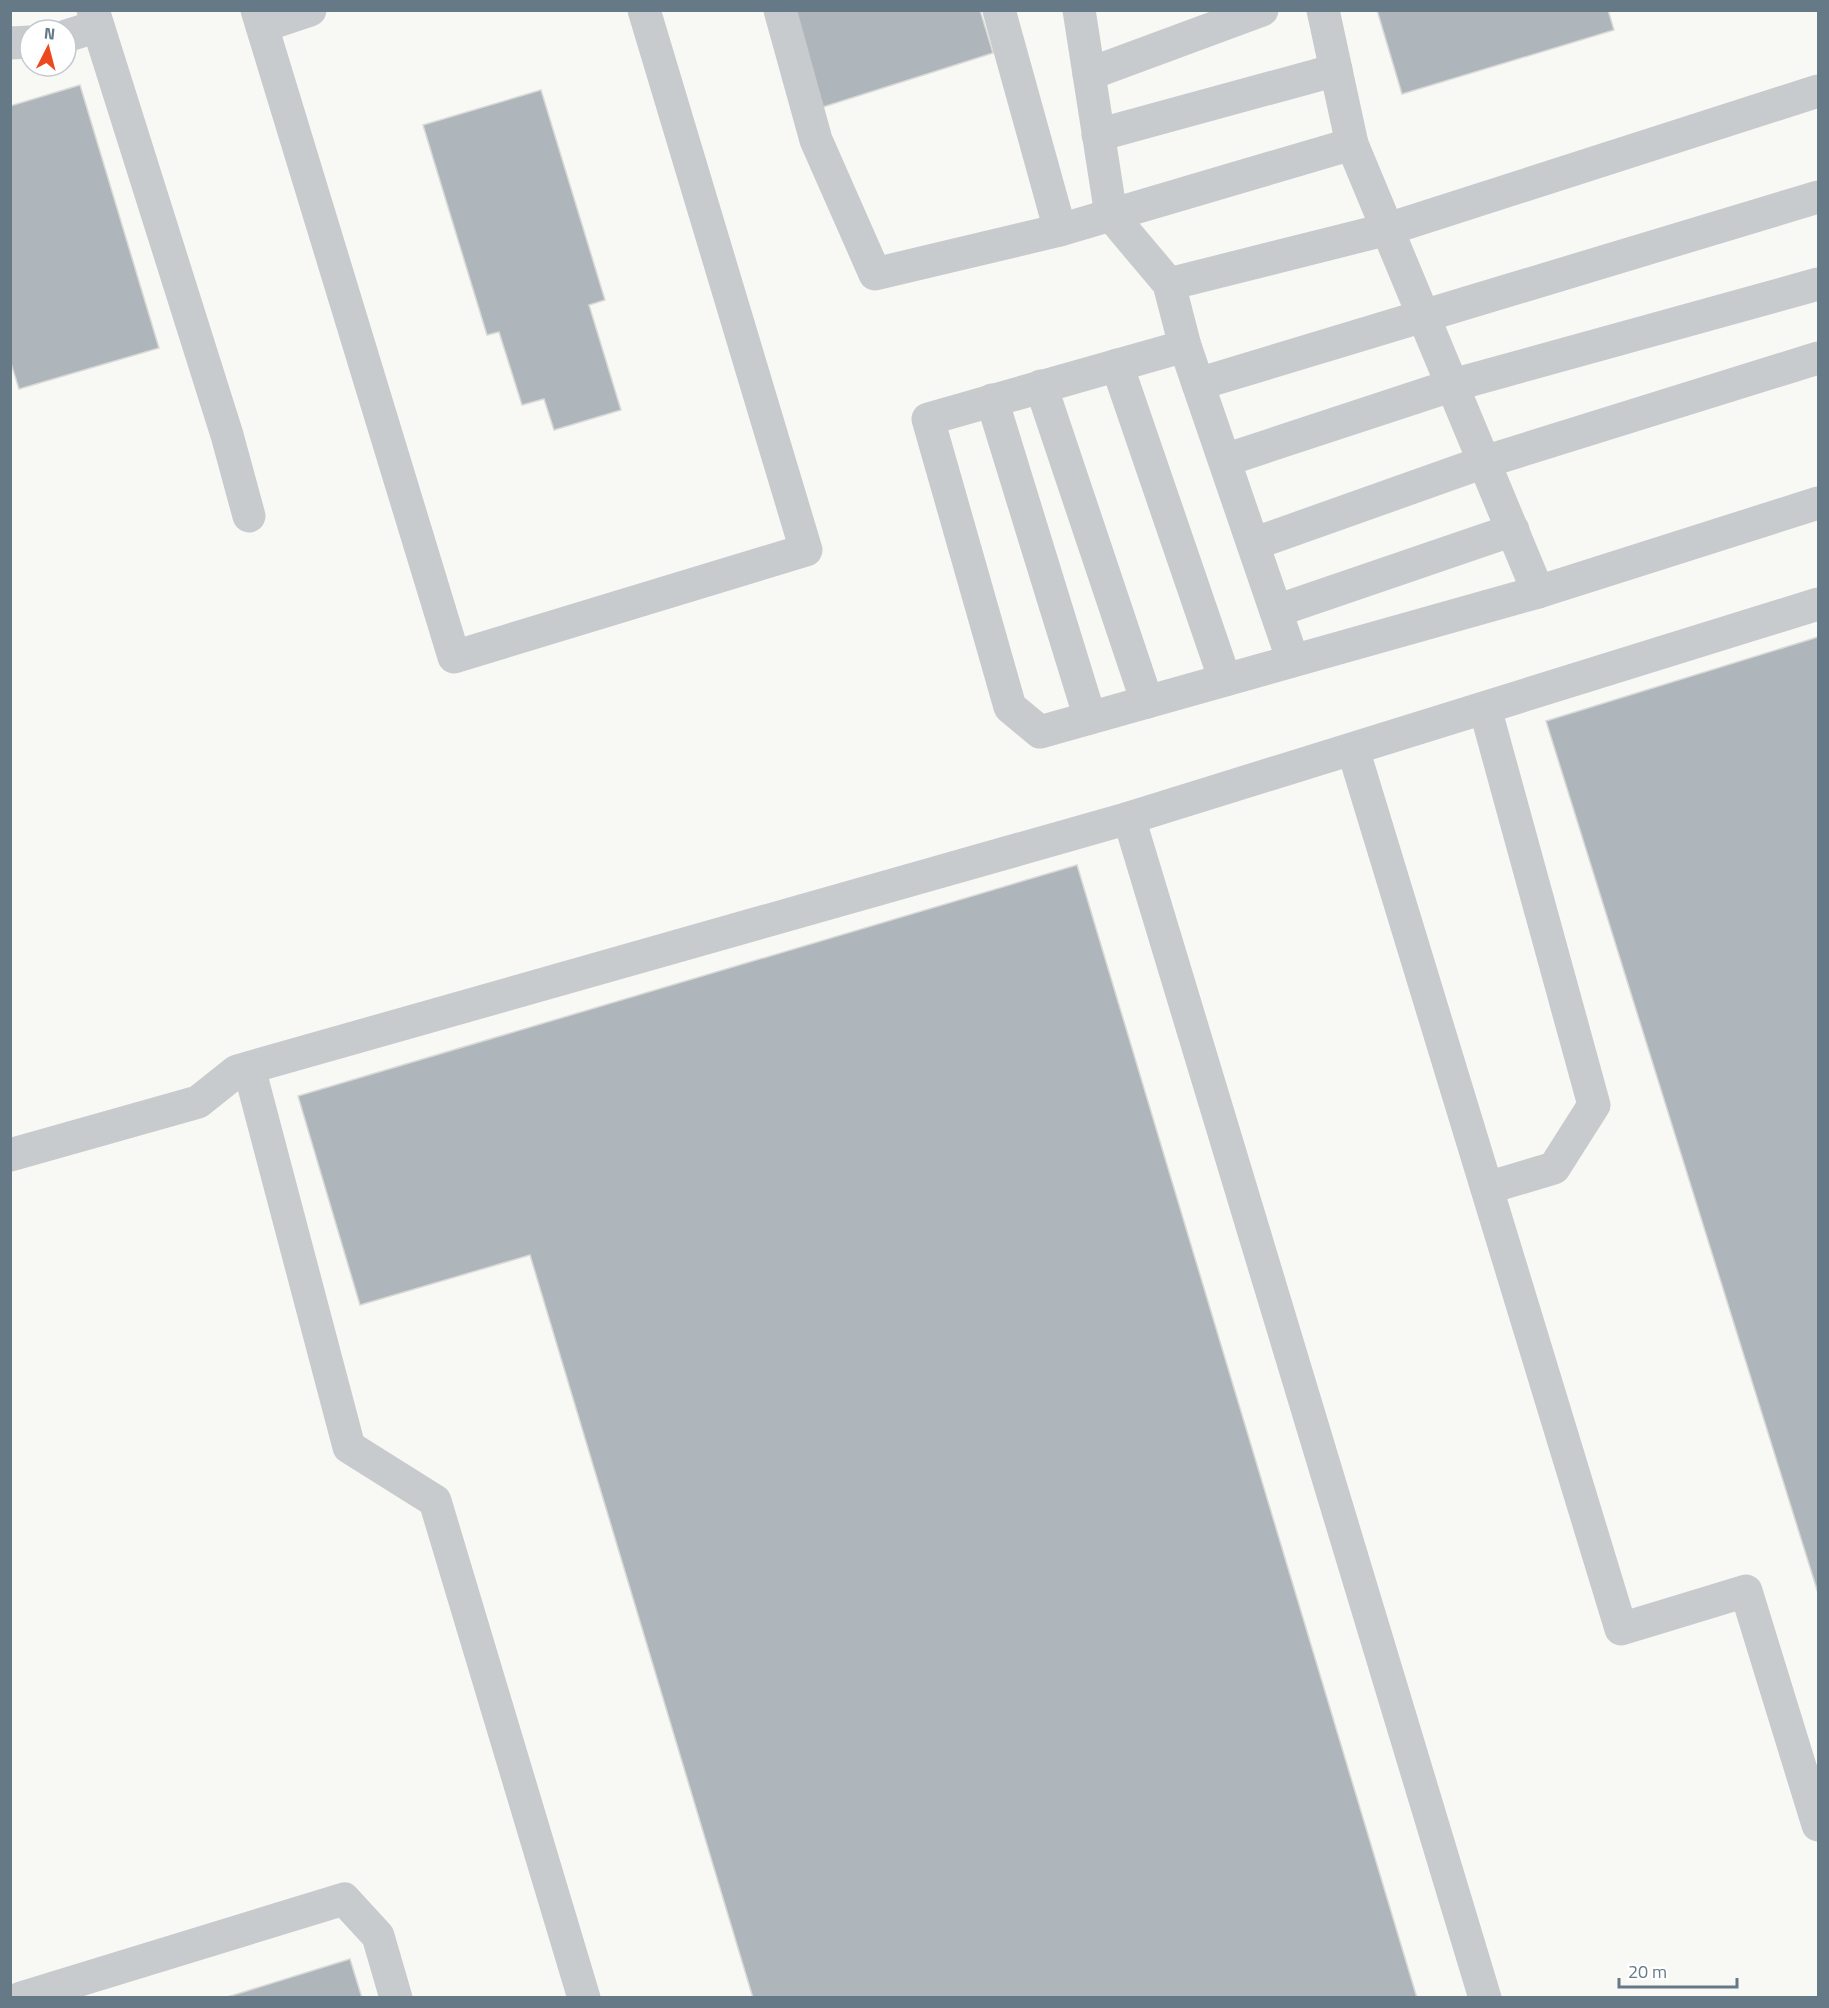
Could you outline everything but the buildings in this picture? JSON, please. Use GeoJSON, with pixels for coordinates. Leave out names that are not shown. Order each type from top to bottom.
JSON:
{"type":"FeatureCollection","features":[{"type":"Feature","properties":{"kind":"lane"},"geometry":{"type":"LineString","coordinates":[[310,10],[260,18],[454,657],[806,550],[644,10]]}},
{"type":"Feature","properties":{"kind":"lane"},"geometry":{"type":"LineString","coordinates":[[780,10],[816,140],[875,274],[1060,230],[1353,144]]}},
{"type":"Feature","properties":{"kind":"lane"},"geometry":{"type":"LineString","coordinates":[[999,10],[1060,230]]}},
{"type":"Feature","properties":{"kind":"lane"},"geometry":{"type":"LineString","coordinates":[[1078,10],[1111,216],[1169,284],[1185,346],[1293,661]]}},
{"type":"Feature","properties":{"kind":"lane"},"geometry":{"type":"LineString","coordinates":[[1089,74],[1262,10]]}},
{"type":"Feature","properties":{"kind":"lane"},"geometry":{"type":"LineString","coordinates":[[1323,10],[1353,144],[1538,592]]}},
{"type":"Feature","properties":{"kind":"lane"},"geometry":{"type":"LineString","coordinates":[[78,29],[96,18],[227,435],[249,516]]}},
{"type":"Feature","properties":{"kind":"lane"},"geometry":{"type":"LineString","coordinates":[[1098,135],[1336,70]]}},
{"type":"Feature","properties":{"kind":"lane"},"geometry":{"type":"LineString","coordinates":[[1169,284],[1388,230],[1818,91]]}},
{"type":"Feature","properties":{"kind":"lane"},"geometry":{"type":"LineString","coordinates":[[1198,384],[1423,314],[1818,197]]}},
{"type":"Feature","properties":{"kind":"lane"},"geometry":{"type":"LineString","coordinates":[[1225,460],[1453,385],[1818,284]]}},
{"type":"Feature","properties":{"kind":"lane"},"geometry":{"type":"LineString","coordinates":[[1185,346],[928,419],[1010,706],[1040,732],[1538,592],[1818,503]]}},
{"type":"Feature","properties":{"kind":"lane"},"geometry":{"type":"LineString","coordinates":[[1253,544],[1484,462],[1818,358]]}},
{"type":"Feature","properties":{"kind":"lane"},"geometry":{"type":"LineString","coordinates":[[1118,365],[1225,680]]}},
{"type":"Feature","properties":{"kind":"lane"},"geometry":{"type":"LineString","coordinates":[[1041,386],[1147,702]]}},
{"type":"Feature","properties":{"kind":"lane"},"geometry":{"type":"LineString","coordinates":[[992,400],[1090,718]]}},
{"type":"Feature","properties":{"kind":"lane"},"geometry":{"type":"LineString","coordinates":[[1276,611],[1513,530]]}},
{"type":"Feature","properties":{"kind":"lane"},"geometry":{"type":"LineString","coordinates":[[10,1155],[198,1102],[237,1071],[1129,818],[1818,604]]}},
{"type":"Feature","properties":{"kind":"lane"},"geometry":{"type":"LineString","coordinates":[[1485,708],[1594,1105],[1554,1168],[1487,1188]]}},
{"type":"Feature","properties":{"kind":"lane"},"geometry":{"type":"LineString","coordinates":[[1353,748],[1621,1629],[1746,1591],[1818,1824]]}},
{"type":"Feature","properties":{"kind":"lane"},"geometry":{"type":"LineString","coordinates":[[1129,818],[1485,1998]]}},
{"type":"Feature","properties":{"kind":"lane"},"geometry":{"type":"LineString","coordinates":[[249,1068],[349,1447],[435,1501],[584,1998]]}},
{"type":"Feature","properties":{"kind":"lane"},"geometry":{"type":"LineString","coordinates":[[21,1998],[344,1899],[378,1936],[396,1998]]}}]}
